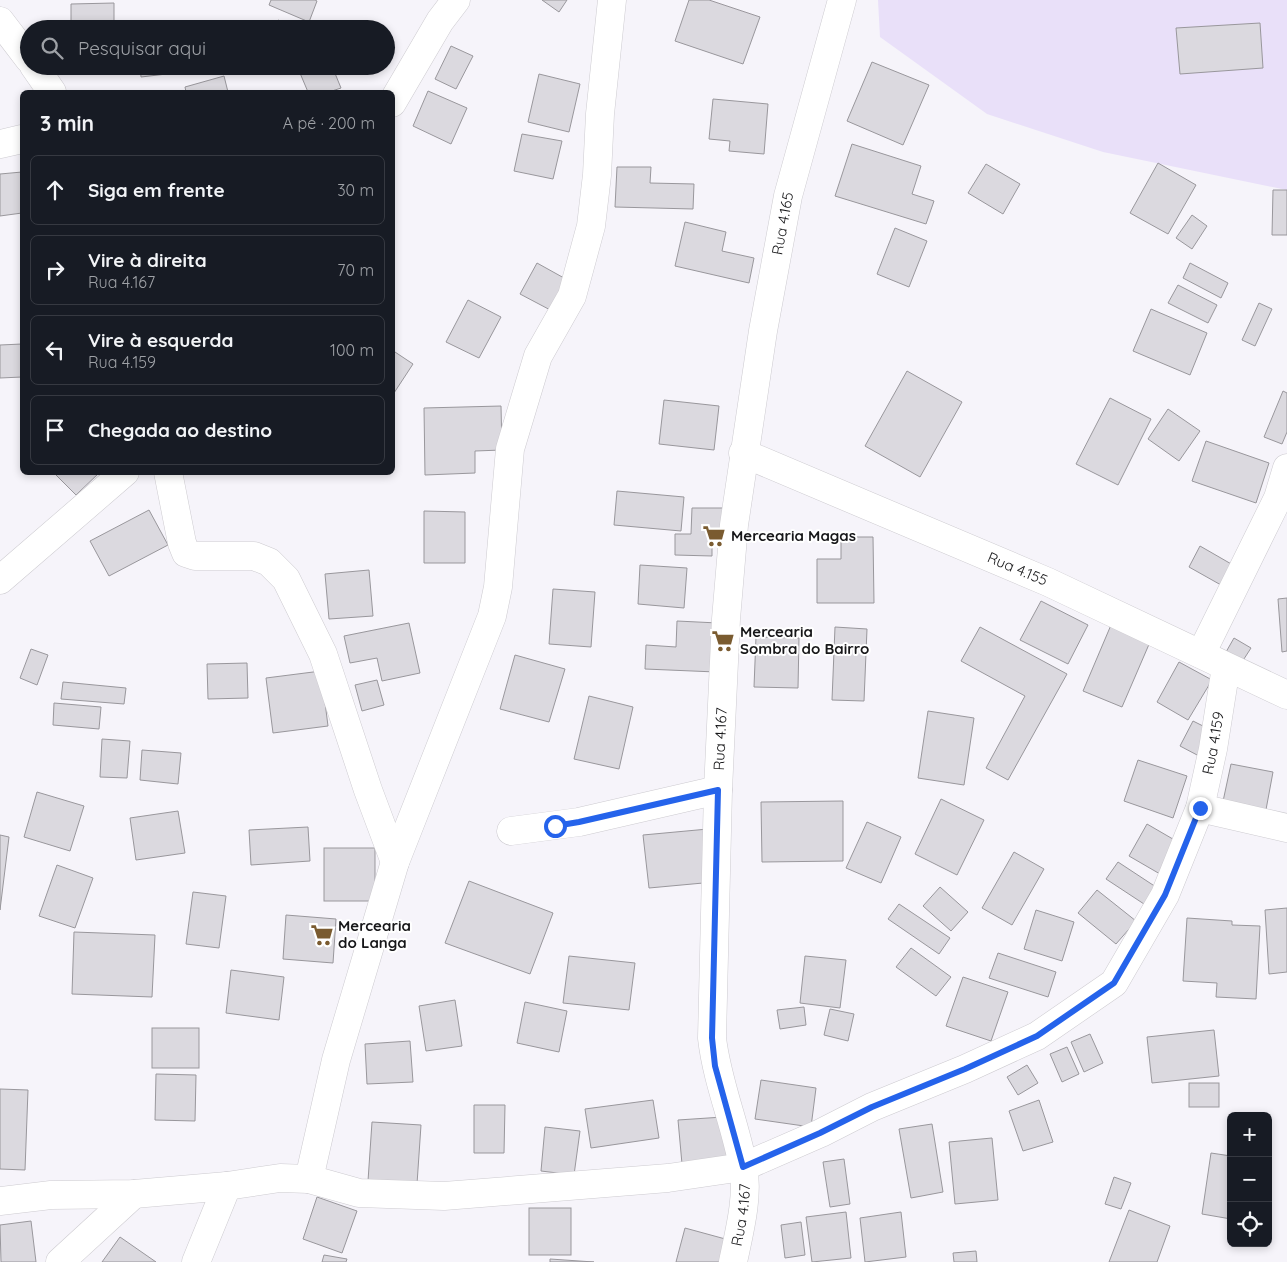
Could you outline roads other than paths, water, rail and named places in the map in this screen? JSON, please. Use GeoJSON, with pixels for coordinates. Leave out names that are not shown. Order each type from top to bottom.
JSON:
{"type":"FeatureCollection","features":[{"type":"Feature","properties":{"kind":"street"},"geometry":{"type":"LineString","coordinates":[[395,98],[440,21],[456,0]]}},
{"type":"Feature","properties":{"kind":"street"},"geometry":{"type":"LineString","coordinates":[[308,1179],[336,1060],[395,862],[492,616],[498,587],[510,449],[538,356],[572,296],[591,226],[612,0]]}},
{"type":"Feature","properties":{"kind":"street","name":"Rua 4.165"},"geometry":{"type":"LineString","coordinates":[[743,453],[788,196],[842,0]]}},
{"type":"Feature","properties":{"kind":"street"},"geometry":{"type":"LineString","coordinates":[[0,21],[20,47]]}},
{"type":"Feature","properties":{"kind":"street"},"geometry":{"type":"LineString","coordinates":[[40,75],[51,90]]}},
{"type":"Feature","properties":{"kind":"street"},"geometry":{"type":"LineString","coordinates":[[0,144],[20,139]]}},
{"type":"Feature","properties":{"kind":"street","name":"Rua 4.155"},"geometry":{"type":"LineString","coordinates":[[743,453],[1048,582],[1287,695]]}},
{"type":"Feature","properties":{"kind":"street","name":"Rua 4.167"},"geometry":{"type":"LineString","coordinates":[[733,1262],[744,1188],[743,1167],[715,1066],[712,1038],[718,790],[726,619],[734,525],[743,453]]}},
{"type":"Feature","properties":{"kind":"street"},"geometry":{"type":"LineString","coordinates":[[1201,654],[1278,498],[1287,468]]}},
{"type":"Feature","properties":{"kind":"street"},"geometry":{"type":"LineString","coordinates":[[0,580],[122,475]]}},
{"type":"Feature","properties":{"kind":"street"},"geometry":{"type":"LineString","coordinates":[[169,475],[182,543],[186,553],[195,556],[254,556],[269,562],[286,579],[323,654],[368,790],[395,862]]}},
{"type":"Feature","properties":{"kind":"street","name":"Rua 4.159"},"geometry":{"type":"LineString","coordinates":[[0,1201],[51,1195],[134,1194],[227,1186],[280,1178],[308,1179],[359,1193],[444,1196],[668,1178],[743,1167],[820,1133],[872,1107],[965,1069],[1037,1036],[1114,983],[1165,895],[1200,808],[1213,749],[1226,667]]}},
{"type":"Feature","properties":{"kind":"street"},"geometry":{"type":"LineString","coordinates":[[511,831],[579,822],[718,790]]}},
{"type":"Feature","properties":{"kind":"street"},"geometry":{"type":"LineString","coordinates":[[1200,808],[1287,828]]}},
{"type":"Feature","properties":{"kind":"street"},"geometry":{"type":"LineString","coordinates":[[196,1262],[227,1186]]}},
{"type":"Feature","properties":{"kind":"street"},"geometry":{"type":"LineString","coordinates":[[60,1262],[134,1194]]}},
{"type":"Feature","properties":{"kind":"place","name":"Mercearia Magas"},"geometry":{"type":"Point","coordinates":[714,536]}},
{"type":"Feature","properties":{"kind":"place","name":"Mercearia Sombra do Bairro"},"geometry":{"type":"Point","coordinates":[723,641]}},
{"type":"Feature","properties":{"kind":"place","name":"Mercearia do Langa"},"geometry":{"type":"Point","coordinates":[322,935]}}]}
